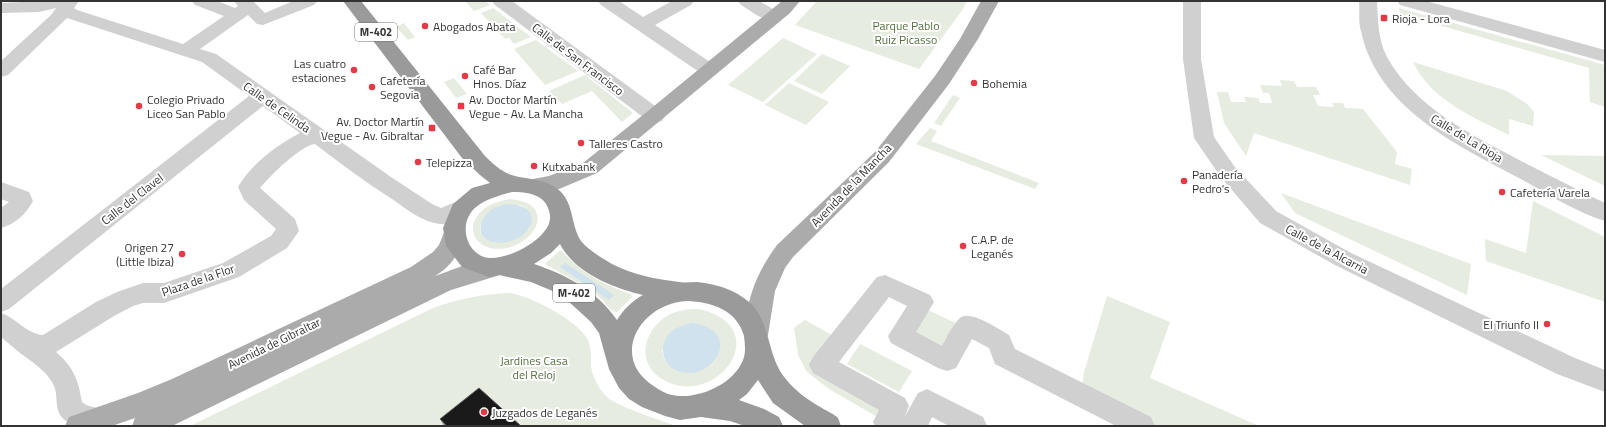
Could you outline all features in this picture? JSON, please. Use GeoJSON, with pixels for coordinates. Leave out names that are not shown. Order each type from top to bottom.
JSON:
{"type":"FeatureCollection","features":[{"type":"Feature","properties":{"kind":"highway","name":"M-402"},"geometry":{"type":"LineString","coordinates":[[352,1],[441,115],[474,160]]}},
{"type":"Feature","properties":{"kind":"highway"},"geometry":{"type":"LineString","coordinates":[[474,160],[498,178],[512,184],[535,186],[544,189],[556,200],[562,217],[556,232],[544,246],[526,259],[496,268],[479,266],[461,254],[453,236],[456,216],[465,205],[484,192],[512,184]]}},
{"type":"Feature","properties":{"kind":"highway"},"geometry":{"type":"LineString","coordinates":[[465,205],[473,183],[474,160]]}},
{"type":"Feature","properties":{"kind":"highway","name":"M-402"},"geometry":{"type":"LineString","coordinates":[[562,217],[573,247],[598,267],[613,276],[654,289],[681,292],[702,292],[729,300],[750,321],[769,376],[774,386],[796,407],[828,426]]}},
{"type":"Feature","properties":{"kind":"highway","name":"M-402"},"geometry":{"type":"LineString","coordinates":[[496,268],[513,268],[544,277],[570,290],[596,311],[609,327],[619,356]]}},
{"type":"Feature","properties":{"kind":"highway","name":"M-402"},"geometry":{"type":"LineString","coordinates":[[681,292],[660,297],[641,308],[633,317],[621,337],[619,356],[620,366],[624,376],[638,391],[668,405],[680,408],[714,406],[739,411],[757,418],[770,426]]}},
{"type":"Feature","properties":{"kind":"highway","name":"M-402"},"geometry":{"type":"LineString","coordinates":[[700,406],[725,396],[746,376],[757,356],[756,340]]}},
{"type":"Feature","properties":{"kind":"main road"},"geometry":{"type":"LineString","coordinates":[[535,186],[552,184],[590,168],[655,116],[774,17],[791,1]]}},
{"type":"Feature","properties":{"kind":"main road","name":"Avenida de la Mancha"},"geometry":{"type":"LineString","coordinates":[[756,340],[763,290],[765,282],[772,269],[785,252],[882,157],[942,80],[969,39],[990,1]]}},
{"type":"Feature","properties":{"kind":"main road","name":"Avenida de Gibraltar"},"geometry":{"type":"LineString","coordinates":[[88,422],[144,403],[181,387],[420,274],[444,257],[451,244],[453,236]]}},
{"type":"Feature","properties":{"kind":"main road","name":"Avenida de Gibraltar"},"geometry":{"type":"LineString","coordinates":[[145,426],[443,283],[458,277],[496,268]]}},
{"type":"Feature","properties":{"kind":"street"},"geometry":{"type":"LineString","coordinates":[[201,1],[243,8],[263,20],[308,1]]}},
{"type":"Feature","properties":{"kind":"street","name":"Calle de San Francisco"},"geometry":{"type":"LineString","coordinates":[[501,1],[655,116]]}},
{"type":"Feature","properties":{"kind":"street"},"geometry":{"type":"LineString","coordinates":[[607,1],[709,70]]}},
{"type":"Feature","properties":{"kind":"street"},"geometry":{"type":"LineString","coordinates":[[642,25],[685,1]]}},
{"type":"Feature","properties":{"kind":"street"},"geometry":{"type":"LineString","coordinates":[[747,1],[774,17]]}},
{"type":"Feature","properties":{"kind":"street","name":"Calle de la Alcarria"},"geometry":{"type":"LineString","coordinates":[[1192,1],[1192,59],[1204,138],[1227,171],[1268,217],[1350,262],[1566,366],[1605,381]]}},
{"type":"Feature","properties":{"kind":"street","name":"Calle de La Rioja"},"geometry":{"type":"LineString","coordinates":[[1368,1],[1368,34],[1385,71],[1404,95],[1430,116],[1458,135],[1564,194],[1605,213]]}},
{"type":"Feature","properties":{"kind":"street"},"geometry":{"type":"LineString","coordinates":[[1406,1],[1605,56]]}},
{"type":"Feature","properties":{"kind":"street"},"geometry":{"type":"LineString","coordinates":[[1,8],[42,6],[59,10],[60,13],[65,11]]}},
{"type":"Feature","properties":{"kind":"street"},"geometry":{"type":"LineString","coordinates":[[185,51],[243,8]]}},
{"type":"Feature","properties":{"kind":"street"},"geometry":{"type":"LineString","coordinates":[[1,71],[65,11]]}},
{"type":"Feature","properties":{"kind":"street","name":"Calle de Celinda"},"geometry":{"type":"LineString","coordinates":[[65,11],[209,58],[383,183],[429,212],[441,216],[450,214],[465,205]]}},
{"type":"Feature","properties":{"kind":"street","name":"Calle del Clavel"},"geometry":{"type":"LineString","coordinates":[[1,302],[257,101],[259,96],[258,94]]}},
{"type":"Feature","properties":{"kind":"street","name":"Plaza de la Flor"},"geometry":{"type":"LineString","coordinates":[[28,345],[43,346],[50,343],[105,309],[130,297],[143,294],[164,293],[231,270],[279,242],[288,231],[287,225],[252,194],[250,187],[253,181],[264,170],[302,141],[309,137],[322,139]]}},
{"type":"Feature","properties":{"kind":"street"},"geometry":{"type":"LineString","coordinates":[[1,190],[18,195],[22,201],[16,209],[1,220]]}},
{"type":"Feature","properties":{"kind":"street"},"geometry":{"type":"LineString","coordinates":[[895,426],[886,422],[896,406],[822,365],[885,284],[922,302],[900,336],[946,360],[968,325],[1000,342],[1004,356],[1142,426]]}},
{"type":"Feature","properties":{"kind":"street"},"geometry":{"type":"LineString","coordinates":[[1,323],[63,376],[69,390],[69,405],[72,410],[86,418],[88,422]]}},
{"type":"Feature","properties":{"kind":"street"},"geometry":{"type":"LineString","coordinates":[[914,426],[927,401],[974,426]]}},
{"type":"Feature","properties":{"kind":"green space"},"geometry":{"type":"Polygon","coordinates":[[[465,1],[485,1],[490,5],[474,11],[465,1]]]}},
{"type":"Feature","properties":{"kind":"green space","name":"Parque Pablo Ruiz Picasso"},"geometry":{"type":"Polygon","coordinates":[[[817,1],[967,1],[963,9],[919,69],[795,25],[817,1]]]}},
{"type":"Feature","properties":{"kind":"green space"},"geometry":{"type":"Polygon","coordinates":[[[493,8],[531,37],[514,44],[509,38],[505,39],[481,13],[493,8]]]}},
{"type":"Feature","properties":{"kind":"green space"},"geometry":{"type":"Polygon","coordinates":[[[1399,8],[1605,65],[1605,107],[1590,102],[1589,68],[1400,14],[1399,8]]]}},
{"type":"Feature","properties":{"kind":"green space"},"geometry":{"type":"Polygon","coordinates":[[[404,23],[415,37],[408,40],[396,27],[404,23]]]}},
{"type":"Feature","properties":{"kind":"green space"},"geometry":{"type":"Polygon","coordinates":[[[783,38],[817,54],[763,102],[728,85],[783,38]]]}},
{"type":"Feature","properties":{"kind":"green space"},"geometry":{"type":"Polygon","coordinates":[[[536,40],[578,71],[545,85],[514,49],[536,40]]]}},
{"type":"Feature","properties":{"kind":"green space"},"geometry":{"type":"Polygon","coordinates":[[[822,54],[850,66],[822,94],[794,81],[822,54]]]}},
{"type":"Feature","properties":{"kind":"green space"},"geometry":{"type":"Polygon","coordinates":[[[1413,62],[1507,91],[1527,104],[1534,112],[1533,126],[1509,119],[1509,135],[1482,122],[1454,106],[1430,87],[1413,62]]]}},
{"type":"Feature","properties":{"kind":"green space"},"geometry":{"type":"Polygon","coordinates":[[[585,75],[633,113],[622,122],[592,91],[562,104],[549,91],[585,75]]]}},
{"type":"Feature","properties":{"kind":"green space"},"geometry":{"type":"Polygon","coordinates":[[[454,78],[467,94],[456,98],[444,82],[454,78]]]}},
{"type":"Feature","properties":{"kind":"green space"},"geometry":{"type":"Polygon","coordinates":[[[1280,80],[1294,81],[1297,87],[1316,87],[1320,95],[1313,95],[1318,106],[1334,107],[1332,103],[1343,103],[1345,108],[1363,109],[1397,152],[1395,164],[1412,169],[1410,185],[1254,133],[1246,156],[1224,123],[1217,92],[1228,92],[1231,102],[1246,102],[1244,97],[1258,98],[1260,103],[1272,103],[1269,93],[1263,93],[1260,85],[1282,86],[1280,80]]]}},
{"type":"Feature","properties":{"kind":"green space"},"geometry":{"type":"Polygon","coordinates":[[[789,83],[829,102],[806,125],[765,105],[789,83]]]}},
{"type":"Feature","properties":{"kind":"green space"},"geometry":{"type":"Polygon","coordinates":[[[953,95],[960,98],[941,126],[934,123],[953,95]]]}},
{"type":"Feature","properties":{"kind":"green space"},"geometry":{"type":"Polygon","coordinates":[[[930,128],[937,131],[931,141],[1039,183],[1035,189],[916,144],[930,128]]]}},
{"type":"Feature","properties":{"kind":"green space"},"geometry":{"type":"Polygon","coordinates":[[[1541,155],[1605,156],[1605,186],[1541,155]]]}},
{"type":"Feature","properties":{"kind":"green space"},"geometry":{"type":"Polygon","coordinates":[[[1281,193],[1471,264],[1467,295],[1295,213],[1281,193]]]}},
{"type":"Feature","properties":{"kind":"green space"},"geometry":{"type":"Polygon","coordinates":[[[510,199],[526,203],[535,210],[538,219],[535,228],[528,237],[517,244],[504,248],[490,248],[479,243],[473,229],[476,218],[486,207],[494,203],[510,199]],[[520,205],[480,225],[480,232],[485,239],[529,229],[531,218],[529,212],[520,205]]]}},
{"type":"Feature","properties":{"kind":"green space"},"geometry":{"type":"Polygon","coordinates":[[[1533,201],[1605,237],[1605,302],[1486,261],[1485,239],[1526,253],[1533,201]]]}},
{"type":"Feature","properties":{"kind":"green space"},"geometry":{"type":"Polygon","coordinates":[[[559,251],[562,251],[585,272],[612,287],[631,294],[632,297],[617,312],[615,312],[598,296],[545,264],[559,251]]]}},
{"type":"Feature","properties":{"kind":"green space","name":"Jardines Casa del Reloj"},"geometry":{"type":"Polygon","coordinates":[[[510,293],[530,299],[554,311],[566,318],[584,334],[589,342],[591,351],[591,366],[594,378],[601,390],[610,400],[676,426],[190,426],[433,308],[452,302],[490,294],[510,293]]]}},
{"type":"Feature","properties":{"kind":"green space"},"geometry":{"type":"Polygon","coordinates":[[[1107,296],[1170,322],[1150,378],[1259,426],[1142,426],[1081,395],[1084,372],[1107,296]]]}},
{"type":"Feature","properties":{"kind":"green space"},"geometry":{"type":"Polygon","coordinates":[[[920,306],[966,328],[947,360],[900,336],[920,306]]]}},
{"type":"Feature","properties":{"kind":"green space"},"geometry":{"type":"Polygon","coordinates":[[[699,309],[723,319],[734,333],[736,349],[729,364],[716,377],[699,385],[679,386],[659,377],[652,370],[647,361],[646,344],[654,327],[661,320],[676,312],[699,309]],[[720,346],[662,350],[664,359],[670,367],[687,369],[702,369],[708,367],[713,363],[720,346]]]}},
{"type":"Feature","properties":{"kind":"green space"},"geometry":{"type":"Polygon","coordinates":[[[805,320],[841,340],[823,365],[896,406],[886,422],[829,389],[807,372],[798,355],[794,328],[805,320]]]}},
{"type":"Feature","properties":{"kind":"green space"},"geometry":{"type":"Polygon","coordinates":[[[860,344],[912,371],[899,392],[847,364],[860,344]]]}},
{"type":"Feature","properties":{"kind":"water"},"geometry":{"type":"Polygon","coordinates":[[[510,204],[523,207],[530,212],[532,219],[530,227],[524,234],[516,239],[505,242],[494,242],[488,240],[481,234],[480,229],[486,215],[495,208],[510,204]]]}},
{"type":"Feature","properties":{"kind":"water"},"geometry":{"type":"Polygon","coordinates":[[[565,263],[614,295],[609,300],[560,267],[565,263]]]}},
{"type":"Feature","properties":{"kind":"water"},"geometry":{"type":"Polygon","coordinates":[[[692,323],[709,328],[718,336],[720,347],[717,357],[709,366],[699,371],[686,373],[672,368],[668,364],[663,355],[663,350],[666,339],[672,331],[681,326],[692,323]]]}},
{"type":"Feature","properties":{"kind":"building"},"geometry":{"type":"Polygon","coordinates":[[[479,388],[521,426],[447,426],[440,419],[479,388]]]}},
{"type":"Feature","properties":{"kind":"place","name":"Rioja - Lora"},"geometry":{"type":"Point","coordinates":[1384,18]}},
{"type":"Feature","properties":{"kind":"place","name":"Abogados Abata"},"geometry":{"type":"Point","coordinates":[425,26]}},
{"type":"Feature","properties":{"kind":"place","name":"Las cuatro estaciones"},"geometry":{"type":"Point","coordinates":[354,70]}},
{"type":"Feature","properties":{"kind":"place","name":"Café Bar Hnos. Díaz"},"geometry":{"type":"Point","coordinates":[465,76]}},
{"type":"Feature","properties":{"kind":"place","name":"Bohemia"},"geometry":{"type":"Point","coordinates":[974,83]}},
{"type":"Feature","properties":{"kind":"place","name":"Cafetería Segovia"},"geometry":{"type":"Point","coordinates":[372,87]}},
{"type":"Feature","properties":{"kind":"place","name":"Colegio Privado Liceo San Pablo"},"geometry":{"type":"Point","coordinates":[139,106]}},
{"type":"Feature","properties":{"kind":"place","name":"Av. Doctor Martín Vegue - Av. La Mancha"},"geometry":{"type":"Point","coordinates":[461,106]}},
{"type":"Feature","properties":{"kind":"place","name":"Av. Doctor Martín Vegue - Av. Gibraltar"},"geometry":{"type":"Point","coordinates":[432,128]}},
{"type":"Feature","properties":{"kind":"place","name":"Talleres Castro"},"geometry":{"type":"Point","coordinates":[581,143]}},
{"type":"Feature","properties":{"kind":"place","name":"Telepizza"},"geometry":{"type":"Point","coordinates":[418,162]}},
{"type":"Feature","properties":{"kind":"place","name":"Kutxabank"},"geometry":{"type":"Point","coordinates":[534,166]}},
{"type":"Feature","properties":{"kind":"place","name":"Panadería Pedro's"},"geometry":{"type":"Point","coordinates":[1184,181]}},
{"type":"Feature","properties":{"kind":"place","name":"Cafetería Varela"},"geometry":{"type":"Point","coordinates":[1502,192]}},
{"type":"Feature","properties":{"kind":"place","name":"C.A.P. de Leganés"},"geometry":{"type":"Point","coordinates":[963,246]}},
{"type":"Feature","properties":{"kind":"place","name":"Origen 27 (Little Ibiza)"},"geometry":{"type":"Point","coordinates":[182,254]}},
{"type":"Feature","properties":{"kind":"place","name":"El Triunfo II"},"geometry":{"type":"Point","coordinates":[1547,324]}},
{"type":"Feature","properties":{"kind":"place","name":"Juzgados de Leganés"},"geometry":{"type":"Point","coordinates":[484,412]}}]}
